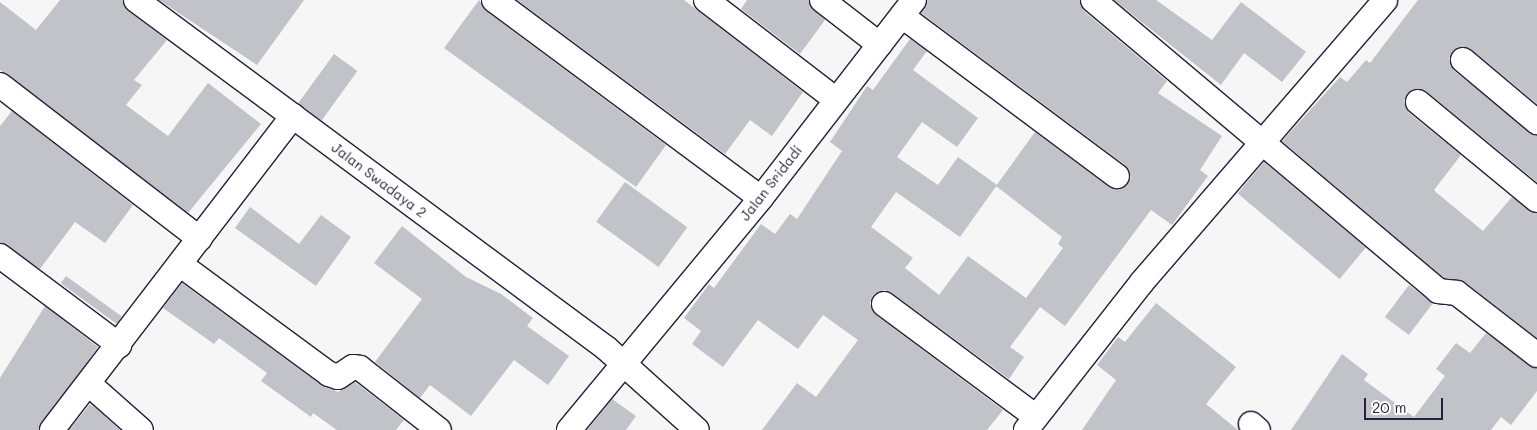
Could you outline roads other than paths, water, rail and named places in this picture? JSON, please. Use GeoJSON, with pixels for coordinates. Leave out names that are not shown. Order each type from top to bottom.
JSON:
{"type":"FeatureCollection","features":[{"type":"Feature","properties":{"kind":"street","name":"Jalan Swadaya 2"},"geometry":{"type":"LineString","coordinates":[[136,0],[623,361],[697,430]]}},
{"type":"Feature","properties":{"kind":"street"},"geometry":{"type":"LineString","coordinates":[[494,0],[761,198]]}},
{"type":"Feature","properties":{"kind":"street"},"geometry":{"type":"LineString","coordinates":[[706,0],[835,99]]}},
{"type":"Feature","properties":{"kind":"street"},"geometry":{"type":"LineString","coordinates":[[822,0],[880,45]]}},
{"type":"Feature","properties":{"kind":"street"},"geometry":{"type":"LineString","coordinates":[[1093,0],[1260,143],[1438,291],[1457,293],[1537,355]]}},
{"type":"Feature","properties":{"kind":"street"},"geometry":{"type":"LineString","coordinates":[[884,304],[1031,424],[1142,282],[1385,0]]}},
{"type":"Feature","properties":{"kind":"street"},"geometry":{"type":"LineString","coordinates":[[908,8],[1117,176]]}},
{"type":"Feature","properties":{"kind":"street","name":"Jalan Sridadi"},"geometry":{"type":"LineString","coordinates":[[569,430],[623,361],[761,198],[835,99],[908,8]]}},
{"type":"Feature","properties":{"kind":"street"},"geometry":{"type":"LineString","coordinates":[[1463,60],[1537,122]]}},
{"type":"Feature","properties":{"kind":"street"},"geometry":{"type":"LineString","coordinates":[[0,85],[200,239]]}},
{"type":"Feature","properties":{"kind":"street"},"geometry":{"type":"LineString","coordinates":[[1418,102],[1537,200]]}},
{"type":"Feature","properties":{"kind":"street"},"geometry":{"type":"LineString","coordinates":[[52,430],[120,345],[293,116]]}},
{"type":"Feature","properties":{"kind":"street"},"geometry":{"type":"LineString","coordinates":[[0,256],[120,345]]}},
{"type":"Feature","properties":{"kind":"street"},"geometry":{"type":"LineString","coordinates":[[181,265],[323,370],[338,377],[353,367],[360,368],[438,430]]}},
{"type":"Feature","properties":{"kind":"street"},"geometry":{"type":"LineString","coordinates":[[89,384],[141,430]]}}]}
